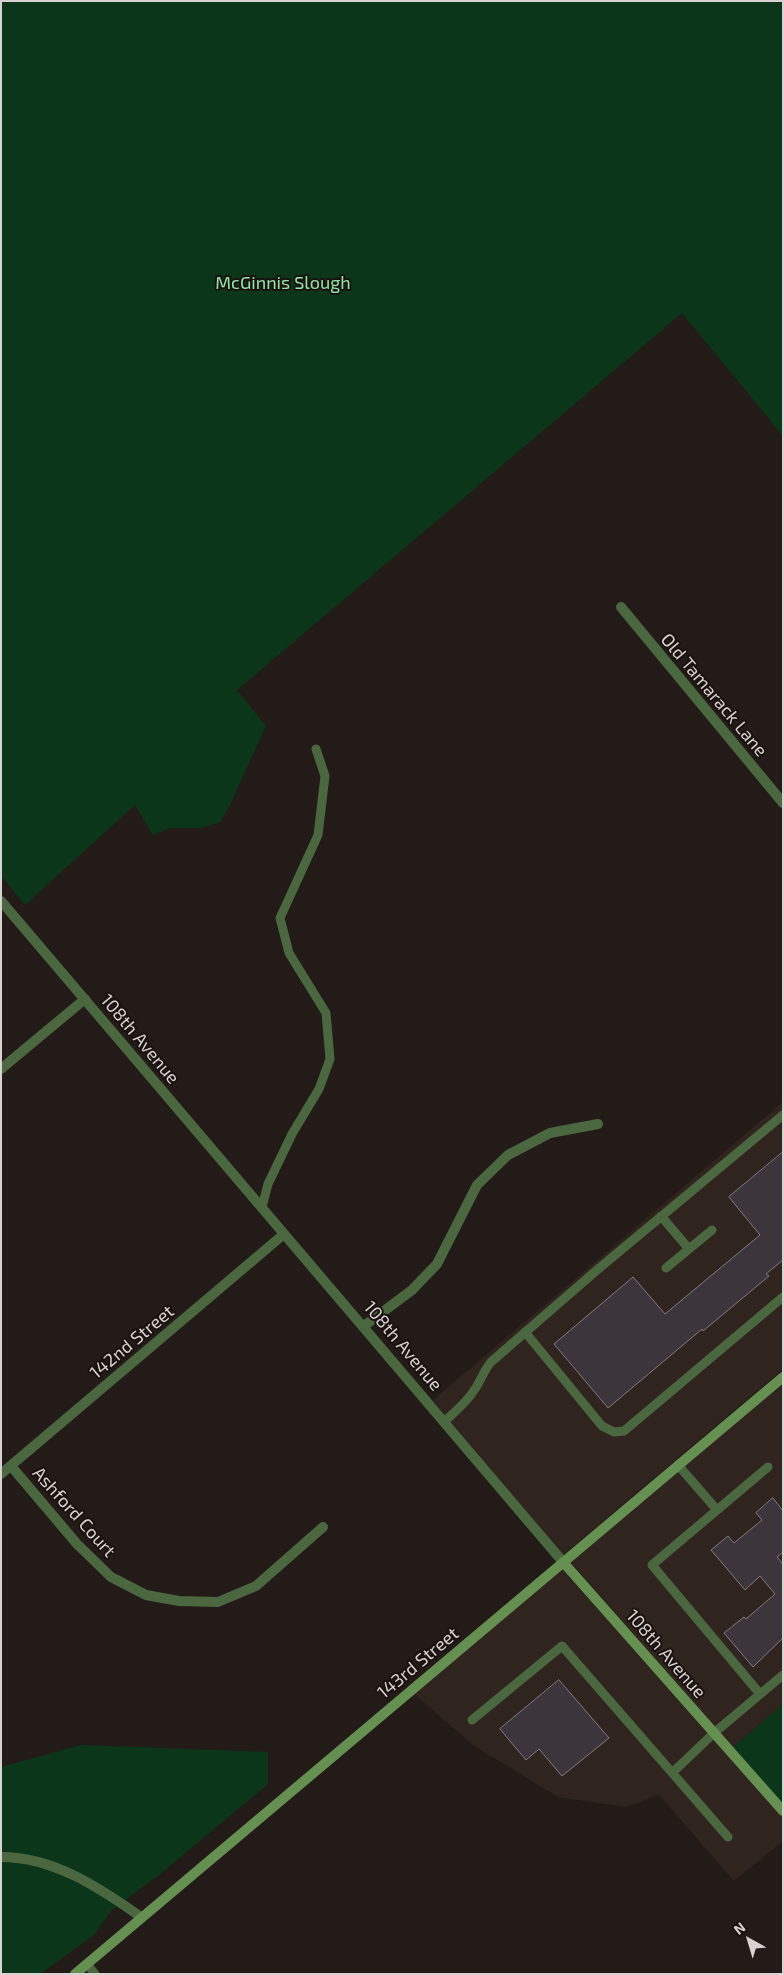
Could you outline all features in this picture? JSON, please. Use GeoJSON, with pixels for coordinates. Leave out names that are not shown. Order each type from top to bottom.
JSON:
{"type":"FeatureCollection","features":[{"type":"Feature","properties":{"kind":"main road","name":"143rd Street"},"geometry":{"type":"LineString","coordinates":[[75,1974],[783,1377]]}},
{"type":"Feature","properties":{"kind":"main road","name":"108th Avenue"},"geometry":{"type":"LineString","coordinates":[[564,1562],[783,1811]]}},
{"type":"Feature","properties":{"kind":"street","name":"Old Tamarack Lane"},"geometry":{"type":"LineString","coordinates":[[621,607],[783,803]]}},
{"type":"Feature","properties":{"kind":"street","name":"108th Avenue"},"geometry":{"type":"LineString","coordinates":[[1,901],[564,1562]]}},
{"type":"Feature","properties":{"kind":"street"},"geometry":{"type":"LineString","coordinates":[[1,1069],[85,999]]}},
{"type":"Feature","properties":{"kind":"street"},"geometry":{"type":"LineString","coordinates":[[364,1326],[412,1290],[438,1264],[477,1185],[508,1155],[550,1133],[598,1124]]}},
{"type":"Feature","properties":{"kind":"street","name":"142nd Street"},"geometry":{"type":"LineString","coordinates":[[1,1474],[284,1234]]}},
{"type":"Feature","properties":{"kind":"street","name":"Ashford Court"},"geometry":{"type":"LineString","coordinates":[[11,1466],[84,1550],[111,1577],[146,1596],[179,1602],[218,1602],[256,1586],[323,1527]]}},
{"type":"Feature","properties":{"kind":"street"},"geometry":{"type":"LineString","coordinates":[[1,1857],[22,1857],[78,1876],[141,1917]]}},
{"type":"Feature","properties":{"kind":"lane"},"geometry":{"type":"LineString","coordinates":[[262,1208],[268,1184],[292,1134],[319,1089],[330,1059],[326,1013],[289,953],[280,918],[318,835],[325,776],[316,748]]}},
{"type":"Feature","properties":{"kind":"lane"},"geometry":{"type":"LineString","coordinates":[[445,1422],[467,1401],[476,1388],[482,1372],[491,1362],[661,1216],[783,1115]]}},
{"type":"Feature","properties":{"kind":"lane"},"geometry":{"type":"LineString","coordinates":[[661,1216],[689,1249]]}},
{"type":"Feature","properties":{"kind":"lane"},"geometry":{"type":"LineString","coordinates":[[666,1268],[712,1230]]}},
{"type":"Feature","properties":{"kind":"lane"},"geometry":{"type":"LineString","coordinates":[[525,1332],[602,1426],[614,1432],[624,1431],[783,1297]]}},
{"type":"Feature","properties":{"kind":"lane"},"geometry":{"type":"LineString","coordinates":[[678,1465],[718,1510]]}},
{"type":"Feature","properties":{"kind":"lane"},"geometry":{"type":"LineString","coordinates":[[760,1694],[652,1565],[768,1467]]}},
{"type":"Feature","properties":{"kind":"lane"},"geometry":{"type":"LineString","coordinates":[[472,1720],[562,1646],[728,1837]]}},
{"type":"Feature","properties":{"kind":"lane"},"geometry":{"type":"LineString","coordinates":[[672,1773],[714,1733],[783,1675]]}},
{"type":"Feature","properties":{"kind":"lane"},"geometry":{"type":"LineString","coordinates":[[86,1964],[95,1974]]}},
{"type":"Feature","properties":{"kind":"shaded area"},"geometry":{"type":"Polygon","coordinates":[[[783,1102],[783,1369],[563,1555],[433,1400],[783,1102]]]}},
{"type":"Feature","properties":{"kind":"shaded area"},"geometry":{"type":"Polygon","coordinates":[[[781,1385],[783,1393],[783,1704],[733,1747],[571,1562],[781,1385]]]}},
{"type":"Feature","properties":{"kind":"shaded area"},"geometry":{"type":"Polygon","coordinates":[[[562,1569],[783,1818],[783,1841],[734,1881],[659,1795],[625,1807],[558,1797],[473,1745],[414,1694],[562,1569]]]}},
{"type":"Feature","properties":{"kind":"green space","name":"McGinnis Slough"},"geometry":{"type":"Polygon","coordinates":[[[1,1],[783,1],[783,436],[682,313],[237,690],[266,726],[230,805],[220,822],[201,828],[170,828],[153,835],[135,805],[25,905],[1,876],[1,1]]]}},
{"type":"Feature","properties":{"kind":"green space"},"geometry":{"type":"Polygon","coordinates":[[[783,1704],[783,1805],[733,1747],[783,1704]]]}},
{"type":"Feature","properties":{"kind":"green space"},"geometry":{"type":"Polygon","coordinates":[[[81,1745],[268,1752],[268,1784],[164,1871],[111,1911],[94,1935],[40,1974],[1,1974],[1,1767],[81,1745]]]}},
{"type":"Feature","properties":{"kind":"building"},"geometry":{"type":"Polygon","coordinates":[[[783,1152],[783,1260],[766,1274],[769,1276],[608,1408],[554,1344],[633,1277],[665,1314],[760,1235],[729,1197],[783,1152]]]}},
{"type":"Feature","properties":{"kind":"building"},"geometry":{"type":"Polygon","coordinates":[[[773,1498],[783,1511],[783,1552],[777,1557],[783,1564],[783,1638],[753,1667],[724,1633],[744,1617],[746,1619],[775,1594],[760,1576],[745,1590],[711,1550],[728,1536],[734,1543],[762,1520],[756,1513],[773,1498]]]}},
{"type":"Feature","properties":{"kind":"building"},"geometry":{"type":"Polygon","coordinates":[[[559,1680],[609,1738],[562,1776],[539,1749],[526,1760],[500,1729],[559,1680]]]}}]}
